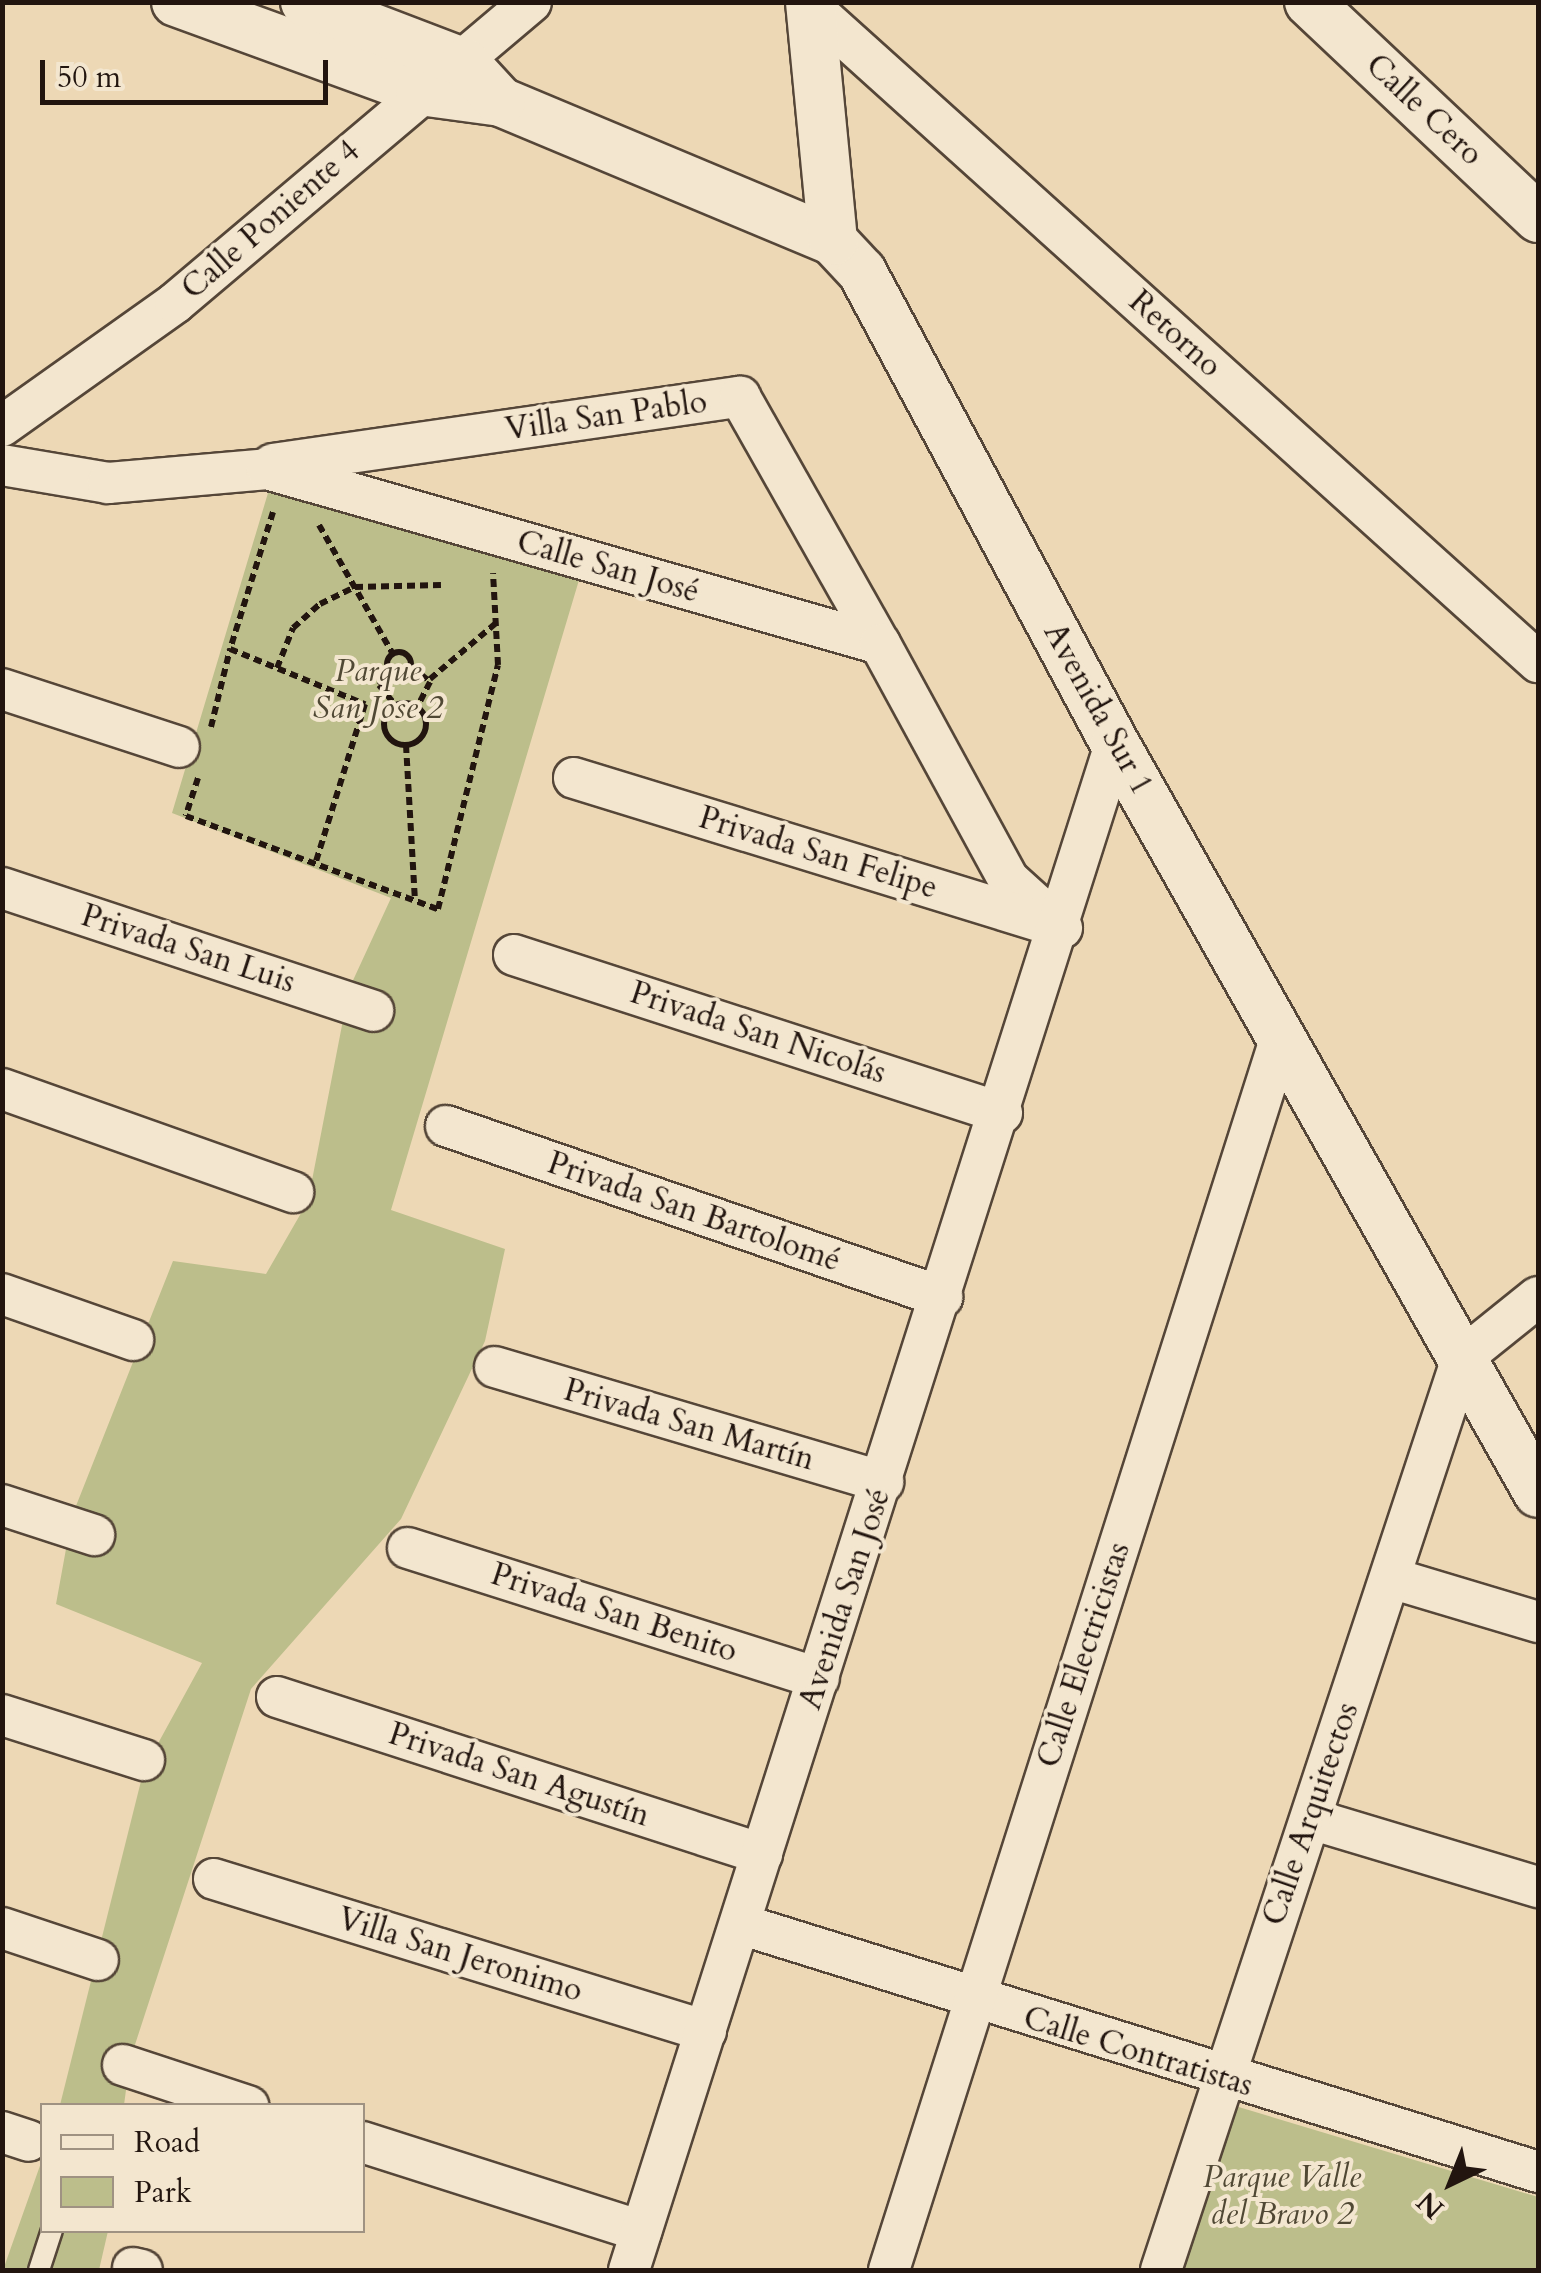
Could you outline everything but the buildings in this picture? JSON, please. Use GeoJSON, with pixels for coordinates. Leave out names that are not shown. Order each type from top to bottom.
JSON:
{"type":"FeatureCollection","features":[{"type":"Feature","properties":{"kind":"street","name":"Avenida Sur 1"},"geometry":{"type":"LineString","coordinates":[[176,2],[295,16],[465,63],[501,102]]}},
{"type":"Feature","properties":{"kind":"street","name":"Calle Poniente 4"},"geometry":{"type":"LineString","coordinates":[[2,426],[176,303],[420,91],[465,63],[531,2]]}},
{"type":"Feature","properties":{"kind":"street","name":"Calle Cero"},"geometry":{"type":"LineString","coordinates":[[1309,2],[1538,218]]}},
{"type":"Feature","properties":{"kind":"street"},"geometry":{"type":"LineString","coordinates":[[811,5],[833,241]]}},
{"type":"Feature","properties":{"kind":"street","name":"Retorno"},"geometry":{"type":"LineString","coordinates":[[811,5],[1538,662]]}},
{"type":"Feature","properties":{"kind":"street","name":"Avenida Sur 1"},"geometry":{"type":"LineString","coordinates":[[295,16],[420,91],[501,102],[833,241],[862,272],[1280,1040],[1538,1492]]}},
{"type":"Feature","properties":{"kind":"street","name":"Villa San Pablo"},"geometry":{"type":"LineString","coordinates":[[250,468],[740,397],[880,644]]}},
{"type":"Feature","properties":{"kind":"street","name":"Calle San José"},"geometry":{"type":"LineString","coordinates":[[2,465],[108,482],[250,468],[880,644]]}},
{"type":"Feature","properties":{"kind":"street"},"geometry":{"type":"LineString","coordinates":[[880,644],[1008,879],[1062,928]]}},
{"type":"Feature","properties":{"kind":"street"},"geometry":{"type":"LineString","coordinates":[[2,688],[196,750]]}},
{"type":"Feature","properties":{"kind":"street","name":"Avenida San José"},"geometry":{"type":"LineString","coordinates":[[628,2270],[1062,928],[1116,744]]}},
{"type":"Feature","properties":{"kind":"street","name":"Privada San Felipe"},"geometry":{"type":"LineString","coordinates":[[574,778],[1062,928]]}},
{"type":"Feature","properties":{"kind":"street","name":"Privada San Luis"},"geometry":{"type":"LineString","coordinates":[[2,888],[373,1011]]}},
{"type":"Feature","properties":{"kind":"street","name":"Privada San Nicolás"},"geometry":{"type":"LineString","coordinates":[[514,955],[1002,1112]]}},
{"type":"Feature","properties":{"kind":"street","name":"Calle Electricistas"},"geometry":{"type":"LineString","coordinates":[[888,2270],[1280,1040]]}},
{"type":"Feature","properties":{"kind":"street"},"geometry":{"type":"LineString","coordinates":[[2,1089],[293,1192]]}},
{"type":"Feature","properties":{"kind":"street","name":"Privada San Bartolomé"},"geometry":{"type":"LineString","coordinates":[[446,1126],[942,1297]]}},
{"type":"Feature","properties":{"kind":"street"},"geometry":{"type":"LineString","coordinates":[[2,1294],[133,1340]]}},
{"type":"Feature","properties":{"kind":"street"},"geometry":{"type":"LineString","coordinates":[[1462,1358],[1538,1297]]}},
{"type":"Feature","properties":{"kind":"street","name":"Calle Arquitectos"},"geometry":{"type":"LineString","coordinates":[[1162,2270],[1221,2078],[1462,1358]]}},
{"type":"Feature","properties":{"kind":"street","name":"Privada San Martín"},"geometry":{"type":"LineString","coordinates":[[495,1368],[883,1482]]}},
{"type":"Feature","properties":{"kind":"street"},"geometry":{"type":"LineString","coordinates":[[2,1504],[94,1536]]}},
{"type":"Feature","properties":{"kind":"street","name":"Privada San Benito"},"geometry":{"type":"LineString","coordinates":[[408,1548],[820,1678]]}},
{"type":"Feature","properties":{"kind":"street"},"geometry":{"type":"LineString","coordinates":[[1390,1578],[1538,1622]]}},
{"type":"Feature","properties":{"kind":"street","name":"Privada San Agustín"},"geometry":{"type":"LineString","coordinates":[[276,1697],[762,1854]]}},
{"type":"Feature","properties":{"kind":"street"},"geometry":{"type":"LineString","coordinates":[[2,1714],[144,1760]]}},
{"type":"Feature","properties":{"kind":"street"},"geometry":{"type":"LineString","coordinates":[[1310,1819],[1538,1886]]}},
{"type":"Feature","properties":{"kind":"street","name":"Villa San Jeronimo"},"geometry":{"type":"LineString","coordinates":[[214,1880],[706,2031]]}},
{"type":"Feature","properties":{"kind":"street","name":"Calle Contratistas"},"geometry":{"type":"LineString","coordinates":[[740,1924],[1221,2078],[1538,2172]]}},
{"type":"Feature","properties":{"kind":"street"},"geometry":{"type":"LineString","coordinates":[[2,1928],[98,1960]]}},
{"type":"Feature","properties":{"kind":"street"},"geometry":{"type":"LineString","coordinates":[[122,2066],[239,2103]]}},
{"type":"Feature","properties":{"kind":"street"},"geometry":{"type":"LineString","coordinates":[[365,2143],[641,2231]]}},
{"type":"Feature","properties":{"kind":"lane"},"geometry":{"type":"LineString","coordinates":[[39,2270],[51,2233]]}},
{"type":"Feature","properties":{"kind":"path"},"geometry":{"type":"LineString","coordinates":[[275,507],[196,750],[186,816],[438,909],[498,666],[487,532]]}},
{"type":"Feature","properties":{"kind":"path"},"geometry":{"type":"LineString","coordinates":[[316,519],[393,654],[390,672],[380,685],[394,705]]}},
{"type":"Feature","properties":{"kind":"path"},"geometry":{"type":"LineString","coordinates":[[276,668],[293,628],[355,587],[441,585]]}},
{"type":"Feature","properties":{"kind":"path"},"geometry":{"type":"LineString","coordinates":[[406,745],[426,728],[417,707],[430,680],[496,623]]}},
{"type":"Feature","properties":{"kind":"path"},"geometry":{"type":"LineString","coordinates":[[230,648],[366,704],[315,865]]}},
{"type":"Feature","properties":{"kind":"path"},"geometry":{"type":"LineString","coordinates":[[393,654],[407,655],[411,666],[430,680]]}},
{"type":"Feature","properties":{"kind":"path"},"geometry":{"type":"LineString","coordinates":[[390,672],[411,666]]}},
{"type":"Feature","properties":{"kind":"path"},"geometry":{"type":"LineString","coordinates":[[394,705],[417,707]]}},
{"type":"Feature","properties":{"kind":"path"},"geometry":{"type":"LineString","coordinates":[[394,705],[385,730],[406,745]]}},
{"type":"Feature","properties":{"kind":"path"},"geometry":{"type":"LineString","coordinates":[[406,745],[416,901]]}},
{"type":"Feature","properties":{"kind":"green space","name":"Parque San Jose 2"},"geometry":{"type":"Polygon","coordinates":[[[271,483],[582,570],[391,1210],[505,1249],[485,1341],[401,1519],[251,1689],[130,2060],[124,2103],[60,2103],[144,1769],[202,1663],[56,1604],[72,1516],[173,1261],[266,1274],[308,1201],[349,989],[391,898],[172,813],[271,483]]]}},
{"type":"Feature","properties":{"kind":"green space","name":"Parque Valle del Bravo 2"},"geometry":{"type":"Polygon","coordinates":[[[1232,2105],[1538,2197],[1538,2270],[1177,2270],[1232,2105]]]}},
{"type":"Feature","properties":{"kind":"green space"},"geometry":{"type":"Polygon","coordinates":[[[40,2166],[40,2233],[108,2233],[99,2270],[3,2270],[40,2166]]]}}]}
